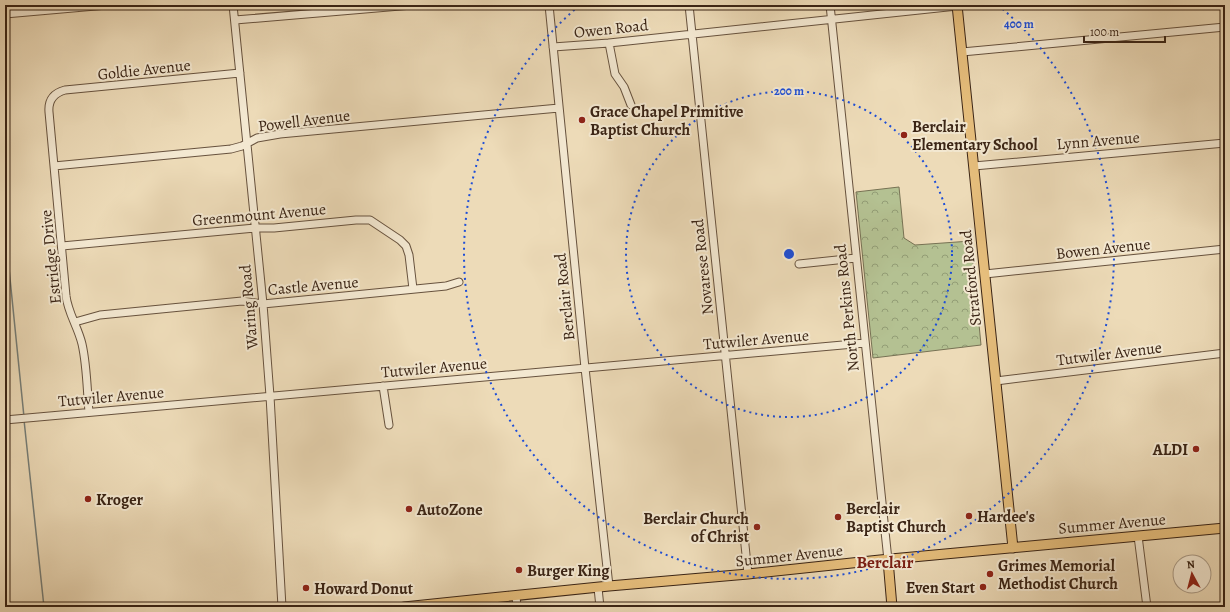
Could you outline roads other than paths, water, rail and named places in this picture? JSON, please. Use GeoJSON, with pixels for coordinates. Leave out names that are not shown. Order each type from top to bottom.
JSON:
{"type":"FeatureCollection","features":[{"type":"Feature","properties":{"kind":"main road","name":"Stratford Road"},"geometry":{"type":"LineString","coordinates":[[957,6],[1013,548]]}},
{"type":"Feature","properties":{"kind":"main road","name":"Summer Avenue"},"geometry":{"type":"LineString","coordinates":[[404,607],[609,586],[1225,528]]}},
{"type":"Feature","properties":{"kind":"main road","name":"North Perkins Road"},"geometry":{"type":"LineString","coordinates":[[888,560],[892,607]]}},
{"type":"Feature","properties":{"kind":"street"},"geometry":{"type":"LineString","coordinates":[[5,14],[107,5]]}},
{"type":"Feature","properties":{"kind":"street","name":"Waring Road"},"geometry":{"type":"LineString","coordinates":[[233,5],[263,304],[270,396],[282,607]]}},
{"type":"Feature","properties":{"kind":"street"},"geometry":{"type":"LineString","coordinates":[[235,20],[412,5]]}},
{"type":"Feature","properties":{"kind":"street","name":"Berclair Road"},"geometry":{"type":"LineString","coordinates":[[549,5],[585,368],[609,586]]}},
{"type":"Feature","properties":{"kind":"street","name":"Novarese Road"},"geometry":{"type":"LineString","coordinates":[[690,5],[748,574]]}},
{"type":"Feature","properties":{"kind":"street","name":"North Perkins Road"},"geometry":{"type":"LineString","coordinates":[[830,5],[888,560]]}},
{"type":"Feature","properties":{"kind":"street","name":"Owen Road"},"geometry":{"type":"LineString","coordinates":[[554,47],[610,43],[957,6]]}},
{"type":"Feature","properties":{"kind":"street"},"geometry":{"type":"LineString","coordinates":[[962,52],[1225,27]]}},
{"type":"Feature","properties":{"kind":"street"},"geometry":{"type":"LineString","coordinates":[[610,43],[615,74],[624,87],[631,105]]}},
{"type":"Feature","properties":{"kind":"street","name":"Goldie Avenue"},"geometry":{"type":"LineString","coordinates":[[53,97],[59,92],[65,90],[240,73]]}},
{"type":"Feature","properties":{"kind":"street","name":"Estridge Drive"},"geometry":{"type":"LineString","coordinates":[[53,97],[48,107],[66,300],[82,345],[89,412]]}},
{"type":"Feature","properties":{"kind":"street","name":"Powell Avenue"},"geometry":{"type":"LineString","coordinates":[[54,166],[236,148],[257,138],[280,134],[559,108]]}},
{"type":"Feature","properties":{"kind":"street","name":"Lynn Avenue"},"geometry":{"type":"LineString","coordinates":[[974,166],[1225,143]]}},
{"type":"Feature","properties":{"kind":"street","name":"Greenmount Avenue"},"geometry":{"type":"LineString","coordinates":[[62,246],[255,228],[274,228],[370,220],[395,236],[406,246],[410,255],[413,289]]}},
{"type":"Feature","properties":{"kind":"street","name":"Bowen Avenue"},"geometry":{"type":"LineString","coordinates":[[985,274],[1225,249]]}},
{"type":"Feature","properties":{"kind":"street"},"geometry":{"type":"LineString","coordinates":[[799,264],[856,258]]}},
{"type":"Feature","properties":{"kind":"street","name":"Castle Avenue"},"geometry":{"type":"LineString","coordinates":[[75,322],[93,316],[131,312],[242,301],[263,304],[450,286],[459,282]]}},
{"type":"Feature","properties":{"kind":"street","name":"Tutwiler Avenue"},"geometry":{"type":"LineString","coordinates":[[5,420],[725,356],[865,342]]}},
{"type":"Feature","properties":{"kind":"street","name":"Tutwiler Avenue"},"geometry":{"type":"LineString","coordinates":[[996,381],[1225,353]]}},
{"type":"Feature","properties":{"kind":"street"},"geometry":{"type":"LineString","coordinates":[[383,386],[389,425]]}},
{"type":"Feature","properties":{"kind":"street"},"geometry":{"type":"LineString","coordinates":[[1138,536],[1147,607]]}},
{"type":"Feature","properties":{"kind":"street"},"geometry":{"type":"LineString","coordinates":[[598,588],[600,607]]}},
{"type":"Feature","properties":{"kind":"street"},"geometry":{"type":"LineString","coordinates":[[516,596],[517,607]]}},
{"type":"Feature","properties":{"kind":"waterway"},"geometry":{"type":"LineString","coordinates":[[5,229],[24,417]]}},
{"type":"Feature","properties":{"kind":"waterway"},"geometry":{"type":"LineString","coordinates":[[24,420],[44,607]]}},
{"type":"Feature","properties":{"kind":"place","name":"Grace Chapel Primitive Baptist Church"},"geometry":{"type":"Point","coordinates":[582,120]}},
{"type":"Feature","properties":{"kind":"place","name":"Berclair Elementary School"},"geometry":{"type":"Point","coordinates":[904,135]}},
{"type":"Feature","properties":{"kind":"place","name":"ALDI"},"geometry":{"type":"Point","coordinates":[1196,449]}},
{"type":"Feature","properties":{"kind":"place","name":"Kroger"},"geometry":{"type":"Point","coordinates":[88,499]}},
{"type":"Feature","properties":{"kind":"place","name":"AutoZone"},"geometry":{"type":"Point","coordinates":[409,509]}},
{"type":"Feature","properties":{"kind":"place","name":"Hardee's"},"geometry":{"type":"Point","coordinates":[969,516]}},
{"type":"Feature","properties":{"kind":"place","name":"Berclair Baptist Church"},"geometry":{"type":"Point","coordinates":[838,517]}},
{"type":"Feature","properties":{"kind":"place","name":"Berclair Church of Christ"},"geometry":{"type":"Point","coordinates":[757,527]}},
{"type":"Feature","properties":{"kind":"place","name":"Burger King"},"geometry":{"type":"Point","coordinates":[519,570]}},
{"type":"Feature","properties":{"kind":"place","name":"Grimes Memorial Methodist Church"},"geometry":{"type":"Point","coordinates":[990,574]}},
{"type":"Feature","properties":{"kind":"place","name":"Even Start"},"geometry":{"type":"Point","coordinates":[983,587]}},
{"type":"Feature","properties":{"kind":"place","name":"Howard Donut"},"geometry":{"type":"Point","coordinates":[306,588]}},
{"type":"Feature","properties":{"kind":"district","name":"Berclair"},"geometry":{"type":"Point","coordinates":[885,562]}}]}
